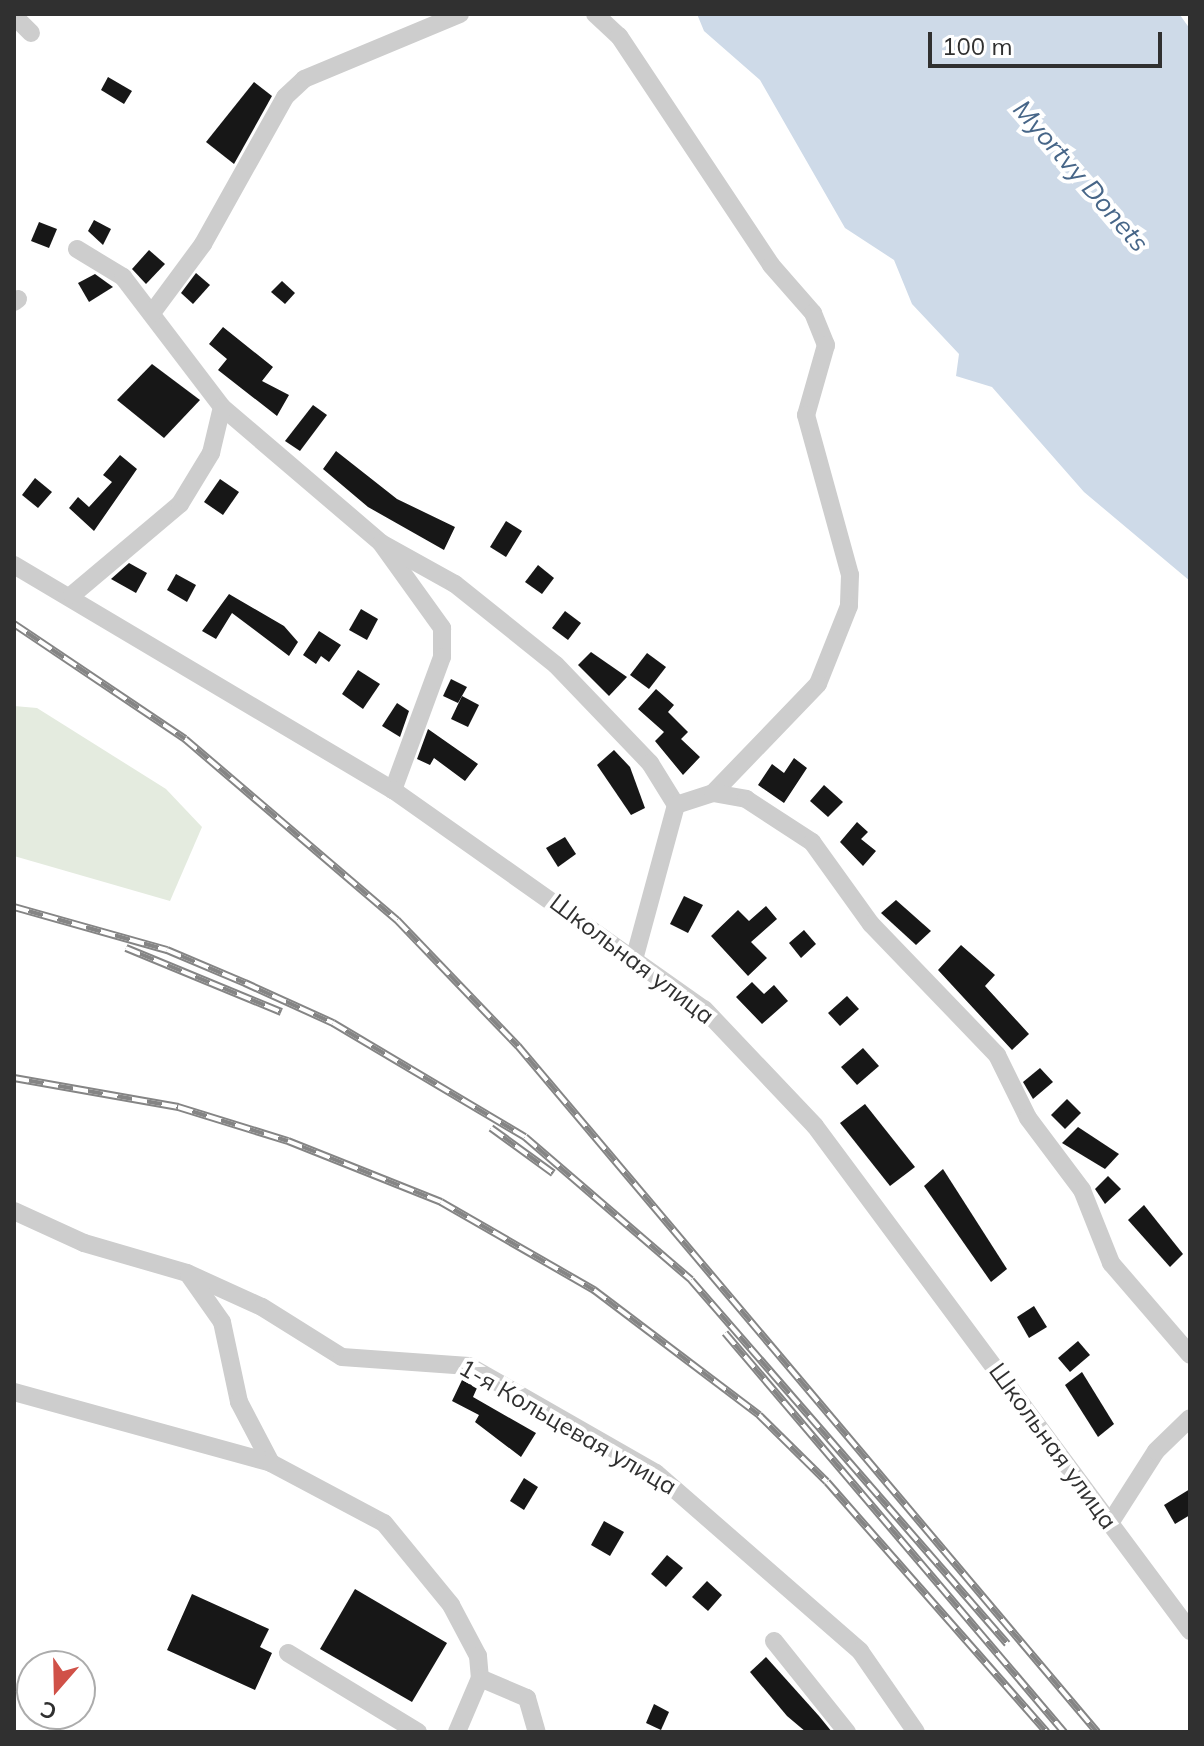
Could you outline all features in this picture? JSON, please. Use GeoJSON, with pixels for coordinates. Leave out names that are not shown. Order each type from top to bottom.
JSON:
{"type":"FeatureCollection","features":[{"type":"Feature","properties":{"kind":"street"},"geometry":{"type":"LineString","coordinates":[[152,313],[203,244],[285,97],[304,79],[460,14]]}},
{"type":"Feature","properties":{"kind":"street"},"geometry":{"type":"LineString","coordinates":[[595,14],[619,36],[771,265],[813,313],[826,345],[806,415],[850,575],[849,606],[818,684],[713,793],[676,805]]}},
{"type":"Feature","properties":{"kind":"street"},"geometry":{"type":"LineString","coordinates":[[14,16],[31,33]]}},
{"type":"Feature","properties":{"kind":"street"},"geometry":{"type":"LineString","coordinates":[[77,249],[109,264],[152,313],[222,407],[381,543],[455,584],[556,665],[641,753],[676,805],[635,956]]}},
{"type":"Feature","properties":{"kind":"street"},"geometry":{"type":"LineString","coordinates":[[72,595],[180,504],[211,453],[222,407]]}},
{"type":"Feature","properties":{"kind":"street"},"geometry":{"type":"LineString","coordinates":[[381,543],[442,628],[443,642],[393,790]]}},
{"type":"Feature","properties":{"kind":"street","name":"Школьная улица"},"geometry":{"type":"LineString","coordinates":[[14,565],[72,595],[393,790],[635,956],[704,1009],[815,1126],[1190,1631]]}},
{"type":"Feature","properties":{"kind":"street"},"geometry":{"type":"LineString","coordinates":[[713,793],[746,799],[812,842],[871,924],[977,1030],[1028,1118],[1082,1190],[1111,1263],[1190,1355]]}},
{"type":"Feature","properties":{"kind":"street","name":"1-я Кольцевая улица"},"geometry":{"type":"LineString","coordinates":[[14,1211],[84,1243],[187,1273],[262,1307],[342,1357],[469,1366],[656,1473],[860,1651],[916,1732]]}},
{"type":"Feature","properties":{"kind":"street"},"geometry":{"type":"LineString","coordinates":[[187,1273],[222,1322],[239,1402],[271,1463]]}},
{"type":"Feature","properties":{"kind":"street"},"geometry":{"type":"LineString","coordinates":[[14,1392],[271,1463],[354,1503],[409,1546],[451,1605],[478,1656],[480,1678],[457,1732]]}},
{"type":"Feature","properties":{"kind":"street"},"geometry":{"type":"LineString","coordinates":[[1110,1523],[1156,1451],[1190,1418]]}},
{"type":"Feature","properties":{"kind":"street"},"geometry":{"type":"LineString","coordinates":[[774,1641],[847,1732]]}},
{"type":"Feature","properties":{"kind":"street"},"geometry":{"type":"LineString","coordinates":[[288,1653],[418,1732]]}},
{"type":"Feature","properties":{"kind":"street"},"geometry":{"type":"LineString","coordinates":[[480,1678],[527,1698],[537,1732]]}},
{"type":"Feature","properties":{"kind":"shaded area"},"geometry":{"type":"Polygon","coordinates":[[[14,706],[37,708],[166,789],[202,827],[170,901],[14,856],[14,706]]]}},
{"type":"Feature","properties":{"kind":"water","name":"Myortvy Donets"},"geometry":{"type":"Polygon","coordinates":[[[697,14],[1180,15],[1190,29],[1190,581],[1084,492],[992,387],[956,376],[959,354],[912,304],[894,260],[845,228],[760,80],[704,31],[697,14]]]}},
{"type":"Feature","properties":{"kind":"building"},"geometry":{"type":"Polygon","coordinates":[[[108,77],[132,91],[124,104],[101,90],[108,77]]]}},
{"type":"Feature","properties":{"kind":"building"},"geometry":{"type":"Polygon","coordinates":[[[254,82],[272,96],[234,164],[206,142],[254,82]]]}},
{"type":"Feature","properties":{"kind":"building"},"geometry":{"type":"Polygon","coordinates":[[[94,220],[111,229],[103,245],[88,231],[94,220]]]}},
{"type":"Feature","properties":{"kind":"building"},"geometry":{"type":"Polygon","coordinates":[[[39,222],[57,229],[49,248],[31,241],[39,222]]]}},
{"type":"Feature","properties":{"kind":"building"},"geometry":{"type":"Polygon","coordinates":[[[149,250],[165,264],[146,284],[132,269],[149,250]]]}},
{"type":"Feature","properties":{"kind":"building"},"geometry":{"type":"Polygon","coordinates":[[[196,273],[210,285],[193,304],[181,293],[196,273]]]}},
{"type":"Feature","properties":{"kind":"building"},"geometry":{"type":"Polygon","coordinates":[[[95,274],[113,287],[89,302],[78,283],[95,274]]]}},
{"type":"Feature","properties":{"kind":"building"},"geometry":{"type":"Polygon","coordinates":[[[282,281],[295,293],[285,304],[271,292],[282,281]]]}},
{"type":"Feature","properties":{"kind":"building"},"geometry":{"type":"Polygon","coordinates":[[[223,327],[273,367],[262,381],[289,395],[277,416],[218,370],[227,359],[209,344],[223,327]]]}},
{"type":"Feature","properties":{"kind":"building"},"geometry":{"type":"Polygon","coordinates":[[[152,364],[200,400],[164,438],[117,400],[152,364]]]}},
{"type":"Feature","properties":{"kind":"building"},"geometry":{"type":"Polygon","coordinates":[[[313,405],[327,415],[300,451],[285,441],[313,405]]]}},
{"type":"Feature","properties":{"kind":"building"},"geometry":{"type":"Polygon","coordinates":[[[336,451],[397,499],[455,527],[444,550],[368,507],[323,469],[336,451]]]}},
{"type":"Feature","properties":{"kind":"building"},"geometry":{"type":"Polygon","coordinates":[[[120,455],[137,469],[94,531],[69,508],[78,497],[89,507],[112,482],[103,475],[120,455]]]}},
{"type":"Feature","properties":{"kind":"building"},"geometry":{"type":"Polygon","coordinates":[[[35,478],[52,492],[38,508],[22,495],[35,478]]]}},
{"type":"Feature","properties":{"kind":"building"},"geometry":{"type":"Polygon","coordinates":[[[220,479],[239,492],[223,515],[204,502],[220,479]]]}},
{"type":"Feature","properties":{"kind":"building"},"geometry":{"type":"Polygon","coordinates":[[[506,521],[522,531],[506,557],[490,547],[506,521]]]}},
{"type":"Feature","properties":{"kind":"building"},"geometry":{"type":"Polygon","coordinates":[[[129,563],[147,573],[136,593],[111,579],[129,563]]]}},
{"type":"Feature","properties":{"kind":"building"},"geometry":{"type":"Polygon","coordinates":[[[538,565],[554,578],[542,594],[525,582],[538,565]]]}},
{"type":"Feature","properties":{"kind":"building"},"geometry":{"type":"Polygon","coordinates":[[[176,574],[196,585],[187,602],[167,590],[176,574]]]}},
{"type":"Feature","properties":{"kind":"building"},"geometry":{"type":"Polygon","coordinates":[[[229,594],[284,626],[298,642],[289,656],[232,613],[216,639],[202,631],[229,594]]]}},
{"type":"Feature","properties":{"kind":"building"},"geometry":{"type":"Polygon","coordinates":[[[361,609],[378,619],[367,640],[349,630],[361,609]]]}},
{"type":"Feature","properties":{"kind":"building"},"geometry":{"type":"Polygon","coordinates":[[[565,611],[581,623],[568,640],[552,628],[565,611]]]}},
{"type":"Feature","properties":{"kind":"building"},"geometry":{"type":"Polygon","coordinates":[[[319,631],[341,645],[329,662],[321,656],[316,664],[303,655],[319,631]]]}},
{"type":"Feature","properties":{"kind":"building"},"geometry":{"type":"Polygon","coordinates":[[[591,652],[627,677],[609,696],[578,665],[591,652]]]}},
{"type":"Feature","properties":{"kind":"building"},"geometry":{"type":"Polygon","coordinates":[[[647,653],[666,667],[649,689],[630,675],[647,653]]]}},
{"type":"Feature","properties":{"kind":"building"},"geometry":{"type":"Polygon","coordinates":[[[358,670],[380,684],[363,709],[342,694],[358,670]]]}},
{"type":"Feature","properties":{"kind":"building"},"geometry":{"type":"Polygon","coordinates":[[[451,679],[467,687],[458,703],[443,696],[451,679]]]}},
{"type":"Feature","properties":{"kind":"building"},"geometry":{"type":"Polygon","coordinates":[[[656,689],[674,705],[668,712],[688,732],[681,739],[700,757],[683,775],[655,741],[664,732],[638,709],[656,689]]]}},
{"type":"Feature","properties":{"kind":"building"},"geometry":{"type":"Polygon","coordinates":[[[462,696],[479,705],[468,727],[451,719],[462,696]]]}},
{"type":"Feature","properties":{"kind":"building"},"geometry":{"type":"Polygon","coordinates":[[[397,703],[409,711],[400,737],[382,726],[397,703]]]}},
{"type":"Feature","properties":{"kind":"building"},"geometry":{"type":"Polygon","coordinates":[[[428,729],[478,764],[465,781],[434,758],[430,765],[417,759],[428,729]]]}},
{"type":"Feature","properties":{"kind":"building"},"geometry":{"type":"Polygon","coordinates":[[[614,750],[630,767],[645,808],[631,815],[597,765],[614,750]]]}},
{"type":"Feature","properties":{"kind":"building"},"geometry":{"type":"Polygon","coordinates":[[[794,758],[807,768],[784,803],[758,785],[772,764],[784,773],[794,758]]]}},
{"type":"Feature","properties":{"kind":"building"},"geometry":{"type":"Polygon","coordinates":[[[824,785],[843,802],[828,817],[810,801],[824,785]]]}},
{"type":"Feature","properties":{"kind":"building"},"geometry":{"type":"Polygon","coordinates":[[[857,822],[868,832],[861,839],[876,851],[863,866],[840,842],[857,822]]]}},
{"type":"Feature","properties":{"kind":"building"},"geometry":{"type":"Polygon","coordinates":[[[565,837],[576,854],[558,867],[546,848],[565,837]]]}},
{"type":"Feature","properties":{"kind":"building"},"geometry":{"type":"Polygon","coordinates":[[[684,896],[703,905],[688,933],[670,924],[684,896]]]}},
{"type":"Feature","properties":{"kind":"building"},"geometry":{"type":"Polygon","coordinates":[[[896,900],[931,931],[916,945],[881,913],[896,900]]]}},
{"type":"Feature","properties":{"kind":"building"},"geometry":{"type":"Polygon","coordinates":[[[766,906],[777,919],[751,942],[767,958],[748,976],[711,936],[738,910],[749,921],[766,906]]]}},
{"type":"Feature","properties":{"kind":"building"},"geometry":{"type":"Polygon","coordinates":[[[804,930],[816,944],[801,958],[789,943],[804,930]]]}},
{"type":"Feature","properties":{"kind":"building"},"geometry":{"type":"Polygon","coordinates":[[[961,945],[995,975],[985,986],[1029,1034],[1012,1050],[938,970],[961,945]]]}},
{"type":"Feature","properties":{"kind":"building"},"geometry":{"type":"Polygon","coordinates":[[[752,982],[764,994],[774,985],[788,1001],[762,1024],[736,997],[752,982]]]}},
{"type":"Feature","properties":{"kind":"building"},"geometry":{"type":"Polygon","coordinates":[[[847,996],[859,1009],[840,1026],[828,1013],[847,996]]]}},
{"type":"Feature","properties":{"kind":"building"},"geometry":{"type":"Polygon","coordinates":[[[863,1048],[879,1066],[857,1085],[841,1067],[863,1048]]]}},
{"type":"Feature","properties":{"kind":"building"},"geometry":{"type":"Polygon","coordinates":[[[1040,1068],[1053,1082],[1033,1099],[1023,1082],[1040,1068]]]}},
{"type":"Feature","properties":{"kind":"building"},"geometry":{"type":"Polygon","coordinates":[[[1067,1099],[1081,1113],[1065,1129],[1051,1115],[1067,1099]]]}},
{"type":"Feature","properties":{"kind":"building"},"geometry":{"type":"Polygon","coordinates":[[[865,1104],[915,1167],[890,1186],[840,1123],[865,1104]]]}},
{"type":"Feature","properties":{"kind":"building"},"geometry":{"type":"Polygon","coordinates":[[[1078,1127],[1119,1154],[1105,1169],[1062,1143],[1078,1127]]]}},
{"type":"Feature","properties":{"kind":"building"},"geometry":{"type":"Polygon","coordinates":[[[943,1169],[1007,1269],[991,1282],[924,1186],[943,1169]]]}},
{"type":"Feature","properties":{"kind":"building"},"geometry":{"type":"Polygon","coordinates":[[[1108,1176],[1121,1189],[1105,1204],[1095,1189],[1108,1176]]]}},
{"type":"Feature","properties":{"kind":"building"},"geometry":{"type":"Polygon","coordinates":[[[1144,1205],[1183,1254],[1170,1267],[1128,1220],[1144,1205]]]}},
{"type":"Feature","properties":{"kind":"building"},"geometry":{"type":"Polygon","coordinates":[[[1034,1306],[1047,1327],[1029,1338],[1017,1317],[1034,1306]]]}},
{"type":"Feature","properties":{"kind":"building"},"geometry":{"type":"Polygon","coordinates":[[[1078,1341],[1090,1355],[1070,1372],[1058,1358],[1078,1341]]]}},
{"type":"Feature","properties":{"kind":"building"},"geometry":{"type":"Polygon","coordinates":[[[1082,1372],[1114,1424],[1098,1437],[1065,1385],[1082,1372]]]}},
{"type":"Feature","properties":{"kind":"building"},"geometry":{"type":"Polygon","coordinates":[[[462,1380],[477,1388],[473,1397],[536,1433],[521,1457],[475,1422],[479,1415],[452,1401],[462,1380]]]}},
{"type":"Feature","properties":{"kind":"building"},"geometry":{"type":"Polygon","coordinates":[[[524,1478],[538,1487],[524,1510],[510,1501],[524,1478]]]}},
{"type":"Feature","properties":{"kind":"building"},"geometry":{"type":"Polygon","coordinates":[[[1190,1489],[1190,1515],[1175,1524],[1164,1505],[1190,1489]]]}},
{"type":"Feature","properties":{"kind":"building"},"geometry":{"type":"Polygon","coordinates":[[[604,1521],[624,1532],[610,1556],[591,1545],[604,1521]]]}},
{"type":"Feature","properties":{"kind":"building"},"geometry":{"type":"Polygon","coordinates":[[[667,1555],[683,1568],[666,1587],[651,1574],[667,1555]]]}},
{"type":"Feature","properties":{"kind":"building"},"geometry":{"type":"Polygon","coordinates":[[[707,1581],[722,1595],[708,1611],[692,1597],[707,1581]]]}},
{"type":"Feature","properties":{"kind":"building"},"geometry":{"type":"Polygon","coordinates":[[[355,1589],[447,1643],[412,1702],[320,1649],[355,1589]]]}},
{"type":"Feature","properties":{"kind":"building"},"geometry":{"type":"Polygon","coordinates":[[[192,1594],[269,1629],[260,1647],[272,1653],[255,1690],[167,1650],[192,1594]]]}},
{"type":"Feature","properties":{"kind":"building"},"geometry":{"type":"Polygon","coordinates":[[[766,1657],[832,1732],[806,1732],[787,1716],[750,1672],[766,1657]]]}},
{"type":"Feature","properties":{"kind":"building"},"geometry":{"type":"Polygon","coordinates":[[[654,1704],[669,1712],[661,1730],[646,1723],[654,1704]]]}},
{"type":"Feature","properties":{"kind":"railway"},"geometry":{"type":"LineString","coordinates":[[14,624],[185,739],[397,920],[518,1046],[1097,1732]]}},
{"type":"Feature","properties":{"kind":"railway"},"geometry":{"type":"LineString","coordinates":[[14,907],[167,950],[245,983],[333,1023],[525,1137],[691,1280],[1007,1644]]}},
{"type":"Feature","properties":{"kind":"railway"},"geometry":{"type":"LineString","coordinates":[[126,948],[281,1012]]}},
{"type":"Feature","properties":{"kind":"railway"},"geometry":{"type":"LineString","coordinates":[[14,1078],[178,1107],[288,1141],[441,1202],[594,1290],[759,1415],[827,1482],[1047,1732]]}},
{"type":"Feature","properties":{"kind":"railway"},"geometry":{"type":"LineString","coordinates":[[491,1128],[553,1173]]}},
{"type":"Feature","properties":{"kind":"railway"},"geometry":{"type":"LineString","coordinates":[[725,1333],[1064,1732]]}}]}
